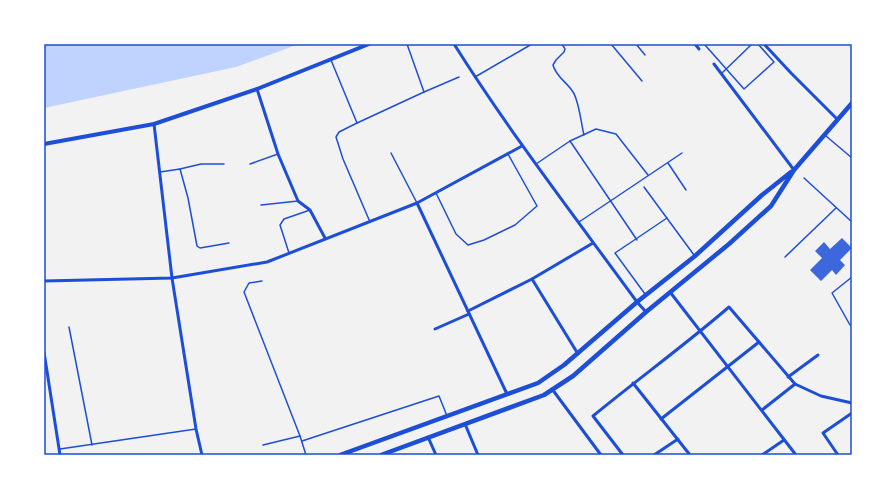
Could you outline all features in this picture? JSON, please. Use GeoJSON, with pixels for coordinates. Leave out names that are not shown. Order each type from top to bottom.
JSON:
{"type":"FeatureCollection","features":[{"type":"Feature","properties":{"kind":"main road"},"geometry":{"type":"LineString","coordinates":[[381,455],[544,395],[572,376],[646,312],[729,244],[771,206],[794,170],[824,133],[852,103]]}},
{"type":"Feature","properties":{"kind":"main road"},"geometry":{"type":"LineString","coordinates":[[340,455],[538,382],[564,366],[637,302],[695,256],[762,195],[794,170]]}},
{"type":"Feature","properties":{"kind":"street"},"geometry":{"type":"LineString","coordinates":[[44,144],[154,124],[257,89],[369,44]]}},
{"type":"Feature","properties":{"kind":"street"},"geometry":{"type":"LineString","coordinates":[[454,44],[475,78],[522,146],[637,302],[646,312]]}},
{"type":"Feature","properties":{"kind":"street"},"geometry":{"type":"LineString","coordinates":[[694,44],[699,49]]}},
{"type":"Feature","properties":{"kind":"street"},"geometry":{"type":"LineString","coordinates":[[764,44],[837,119]]}},
{"type":"Feature","properties":{"kind":"street"},"geometry":{"type":"LineString","coordinates":[[714,64],[794,170]]}},
{"type":"Feature","properties":{"kind":"street"},"geometry":{"type":"LineString","coordinates":[[257,89],[278,154],[298,201],[310,210],[326,238]]}},
{"type":"Feature","properties":{"kind":"street"},"geometry":{"type":"LineString","coordinates":[[154,124],[172,278],[196,429],[202,455]]}},
{"type":"Feature","properties":{"kind":"street"},"geometry":{"type":"LineString","coordinates":[[44,281],[172,278],[267,262],[417,203],[522,146]]}},
{"type":"Feature","properties":{"kind":"street"},"geometry":{"type":"LineString","coordinates":[[417,203],[507,394]]}},
{"type":"Feature","properties":{"kind":"street"},"geometry":{"type":"LineString","coordinates":[[435,330],[532,279],[593,243]]}},
{"type":"Feature","properties":{"kind":"street"},"geometry":{"type":"LineString","coordinates":[[532,279],[578,354]]}},
{"type":"Feature","properties":{"kind":"street"},"geometry":{"type":"LineString","coordinates":[[670,292],[796,455]]}},
{"type":"Feature","properties":{"kind":"street"},"geometry":{"type":"LineString","coordinates":[[622,455],[593,416],[633,383],[701,332],[729,307],[795,384],[821,396],[852,403]]}},
{"type":"Feature","properties":{"kind":"street"},"geometry":{"type":"LineString","coordinates":[[661,419],[759,342]]}},
{"type":"Feature","properties":{"kind":"street"},"geometry":{"type":"LineString","coordinates":[[44,352],[60,455]]}},
{"type":"Feature","properties":{"kind":"street"},"geometry":{"type":"LineString","coordinates":[[788,377],[818,355]]}},
{"type":"Feature","properties":{"kind":"street"},"geometry":{"type":"LineString","coordinates":[[633,383],[690,455]]}},
{"type":"Feature","properties":{"kind":"street"},"geometry":{"type":"LineString","coordinates":[[762,410],[795,384]]}},
{"type":"Feature","properties":{"kind":"street"},"geometry":{"type":"LineString","coordinates":[[552,389],[601,455]]}},
{"type":"Feature","properties":{"kind":"street"},"geometry":{"type":"LineString","coordinates":[[838,455],[823,433],[852,413]]}},
{"type":"Feature","properties":{"kind":"street"},"geometry":{"type":"LineString","coordinates":[[465,424],[478,455]]}},
{"type":"Feature","properties":{"kind":"street"},"geometry":{"type":"LineString","coordinates":[[428,437],[436,455]]}},
{"type":"Feature","properties":{"kind":"street"},"geometry":{"type":"LineString","coordinates":[[654,455],[678,439]]}},
{"type":"Feature","properties":{"kind":"street"},"geometry":{"type":"LineString","coordinates":[[762,455],[784,440]]}},
{"type":"Feature","properties":{"kind":"lane"},"geometry":{"type":"LineString","coordinates":[[407,44],[424,92]]}},
{"type":"Feature","properties":{"kind":"lane"},"geometry":{"type":"LineString","coordinates":[[475,78],[532,44]]}},
{"type":"Feature","properties":{"kind":"lane"},"geometry":{"type":"LineString","coordinates":[[562,44],[565,48],[564,52],[553,65],[554,70],[574,92],[578,102],[580,120],[584,134]]}},
{"type":"Feature","properties":{"kind":"lane"},"geometry":{"type":"LineString","coordinates":[[611,44],[642,81]]}},
{"type":"Feature","properties":{"kind":"lane"},"geometry":{"type":"LineString","coordinates":[[636,44],[645,55]]}},
{"type":"Feature","properties":{"kind":"lane"},"geometry":{"type":"LineString","coordinates":[[706,44],[705,45],[744,89],[774,62],[758,44]]}},
{"type":"Feature","properties":{"kind":"lane"},"geometry":{"type":"LineString","coordinates":[[721,74],[752,44]]}},
{"type":"Feature","properties":{"kind":"lane"},"geometry":{"type":"LineString","coordinates":[[331,59],[357,123]]}},
{"type":"Feature","properties":{"kind":"lane"},"geometry":{"type":"LineString","coordinates":[[370,222],[343,159],[336,137],[339,132],[459,77]]}},
{"type":"Feature","properties":{"kind":"lane"},"geometry":{"type":"LineString","coordinates":[[536,164],[570,141],[596,129],[616,134],[648,176]]}},
{"type":"Feature","properties":{"kind":"lane"},"geometry":{"type":"LineString","coordinates":[[824,133],[852,158]]}},
{"type":"Feature","properties":{"kind":"lane"},"geometry":{"type":"LineString","coordinates":[[570,141],[637,240]]}},
{"type":"Feature","properties":{"kind":"lane"},"geometry":{"type":"LineString","coordinates":[[391,153],[417,203]]}},
{"type":"Feature","properties":{"kind":"lane"},"geometry":{"type":"LineString","coordinates":[[578,222],[682,153]]}},
{"type":"Feature","properties":{"kind":"lane"},"geometry":{"type":"LineString","coordinates":[[250,164],[278,154]]}},
{"type":"Feature","properties":{"kind":"lane"},"geometry":{"type":"LineString","coordinates":[[436,193],[456,234],[468,245],[484,240],[515,225],[537,206],[508,154]]}},
{"type":"Feature","properties":{"kind":"lane"},"geometry":{"type":"LineString","coordinates":[[668,163],[686,190]]}},
{"type":"Feature","properties":{"kind":"lane"},"geometry":{"type":"LineString","coordinates":[[160,172],[201,164],[224,164]]}},
{"type":"Feature","properties":{"kind":"lane"},"geometry":{"type":"LineString","coordinates":[[180,169],[188,198],[197,246],[200,248],[229,243]]}},
{"type":"Feature","properties":{"kind":"lane"},"geometry":{"type":"LineString","coordinates":[[804,178],[852,222]]}},
{"type":"Feature","properties":{"kind":"lane"},"geometry":{"type":"LineString","coordinates":[[644,187],[695,256]]}},
{"type":"Feature","properties":{"kind":"lane"},"geometry":{"type":"LineString","coordinates":[[261,205],[298,201]]}},
{"type":"Feature","properties":{"kind":"lane"},"geometry":{"type":"LineString","coordinates":[[785,257],[836,208]]}},
{"type":"Feature","properties":{"kind":"lane"},"geometry":{"type":"LineString","coordinates":[[289,253],[280,225],[284,219],[310,210]]}},
{"type":"Feature","properties":{"kind":"lane"},"geometry":{"type":"LineString","coordinates":[[646,295],[615,253],[637,240],[667,218]]}},
{"type":"Feature","properties":{"kind":"lane"},"geometry":{"type":"LineString","coordinates":[[852,277],[832,293],[850,325],[852,325]]}},
{"type":"Feature","properties":{"kind":"lane"},"geometry":{"type":"LineString","coordinates":[[262,281],[249,283],[244,292],[302,441],[306,455]]}},
{"type":"Feature","properties":{"kind":"lane"},"geometry":{"type":"LineString","coordinates":[[69,327],[92,446]]}},
{"type":"Feature","properties":{"kind":"lane"},"geometry":{"type":"LineString","coordinates":[[302,441],[439,396],[447,416]]}},
{"type":"Feature","properties":{"kind":"lane"},"geometry":{"type":"LineString","coordinates":[[59,450],[196,429]]}},
{"type":"Feature","properties":{"kind":"lane"},"geometry":{"type":"LineString","coordinates":[[263,445],[300,436]]}},
{"type":"Feature","properties":{"kind":"water"},"geometry":{"type":"Polygon","coordinates":[[[44,44],[299,44],[236,67],[44,108],[44,44]]]}},
{"type":"Feature","properties":{"kind":"building"},"geometry":{"type":"Polygon","coordinates":[[[842,238],[852,248],[840,260],[845,265],[836,275],[832,270],[821,281],[810,270],[822,258],[815,251],[824,242],[830,249],[842,238]]]}}]}
